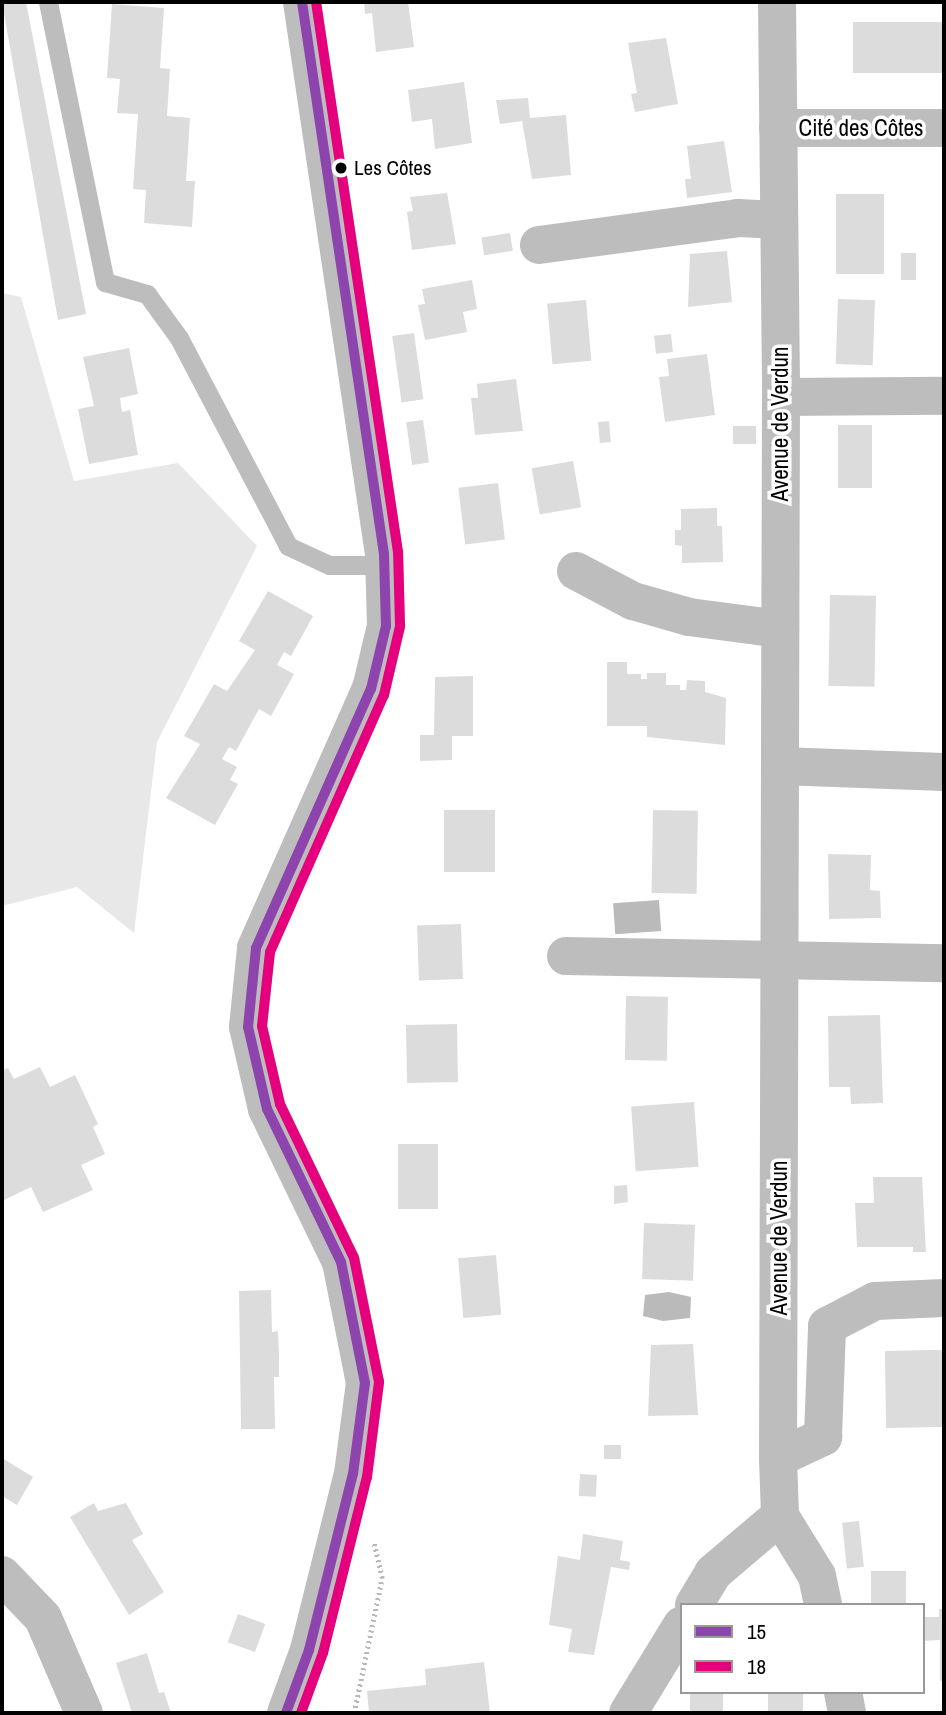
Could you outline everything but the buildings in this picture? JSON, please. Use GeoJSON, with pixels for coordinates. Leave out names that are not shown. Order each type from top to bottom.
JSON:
{"type":"FeatureCollection","features":[{"type":"Feature","properties":{"kind":"street"},"geometry":{"type":"LineString","coordinates":[[286,1713],[309,1650],[344,1510],[365,1383],[341,1262],[267,1109],[248,1027],[256,948],[371,689],[386,626],[384,565],[302,2]]}},
{"type":"Feature","properties":{"kind":"street","name":"Avenue de Verdun"},"geometry":{"type":"LineString","coordinates":[[777,2],[781,397],[778,1458],[780,1516],[817,1576],[823,1603]]}},
{"type":"Feature","properties":{"kind":"street","name":"Cité des Côtes"},"geometry":{"type":"LineString","coordinates":[[778,128],[944,128]]}},
{"type":"Feature","properties":{"kind":"street"},"geometry":{"type":"LineString","coordinates":[[539,245],[738,218],[778,219]]}},
{"type":"Feature","properties":{"kind":"street"},"geometry":{"type":"LineString","coordinates":[[781,397],[944,396]]}},
{"type":"Feature","properties":{"kind":"street"},"geometry":{"type":"LineString","coordinates":[[576,571],[633,601],[689,617],[780,629]]}},
{"type":"Feature","properties":{"kind":"street"},"geometry":{"type":"LineString","coordinates":[[780,766],[944,772]]}},
{"type":"Feature","properties":{"kind":"street"},"geometry":{"type":"LineString","coordinates":[[566,956],[746,956],[781,960],[944,962]]}},
{"type":"Feature","properties":{"kind":"street"},"geometry":{"type":"LineString","coordinates":[[778,1458],[823,1437],[827,1326],[875,1301],[944,1298]]}},
{"type":"Feature","properties":{"kind":"street"},"geometry":{"type":"LineString","coordinates":[[695,1603],[713,1573],[780,1516]]}},
{"type":"Feature","properties":{"kind":"street"},"geometry":{"type":"LineString","coordinates":[[2,1576],[43,1618],[84,1713]]}},
{"type":"Feature","properties":{"kind":"street"},"geometry":{"type":"LineString","coordinates":[[628,1713],[680,1628]]}},
{"type":"Feature","properties":{"kind":"street"},"geometry":{"type":"LineString","coordinates":[[843,1694],[847,1713]]}},
{"type":"Feature","properties":{"kind":"lane"},"geometry":{"type":"LineString","coordinates":[[48,2],[105,282],[148,294],[179,338],[288,546],[329,565],[384,565]]}},
{"type":"Feature","properties":{"kind":"path"},"geometry":{"type":"LineString","coordinates":[[344,1510],[369,1520],[382,1578],[354,1713]]}},
{"type":"Feature","properties":{"kind":"shaded area"},"geometry":{"type":"Polygon","coordinates":[[[2,293],[21,297],[74,481],[178,463],[257,546],[157,742],[134,933],[77,887],[2,906],[2,293]]]}},
{"type":"Feature","properties":{"kind":"shaded area"},"geometry":{"type":"Polygon","coordinates":[[[659,900],[661,931],[615,934],[613,903],[659,900]]]}},
{"type":"Feature","properties":{"kind":"shaded area"},"geometry":{"type":"Polygon","coordinates":[[[669,1292],[691,1297],[690,1318],[663,1321],[643,1316],[645,1295],[669,1292]]]}},
{"type":"Feature","properties":{"kind":"transit line","name":"15"},"geometry":{"type":"LineString","coordinates":[[286,1713],[309,1650],[353,1474],[365,1383],[341,1262],[267,1109],[248,1027],[256,948],[371,689],[386,626],[384,554],[302,2]]}},
{"type":"Feature","properties":{"kind":"transit line","name":"18"},"geometry":{"type":"LineString","coordinates":[[301,1713],[323,1653],[367,1477],[379,1382],[354,1258],[280,1104],[262,1026],[270,952],[384,695],[400,626],[398,552],[316,2]]}},
{"type":"Feature","properties":{"kind":"place","name":"Les Côtes"},"geometry":{"type":"Point","coordinates":[341,168]}}]}
